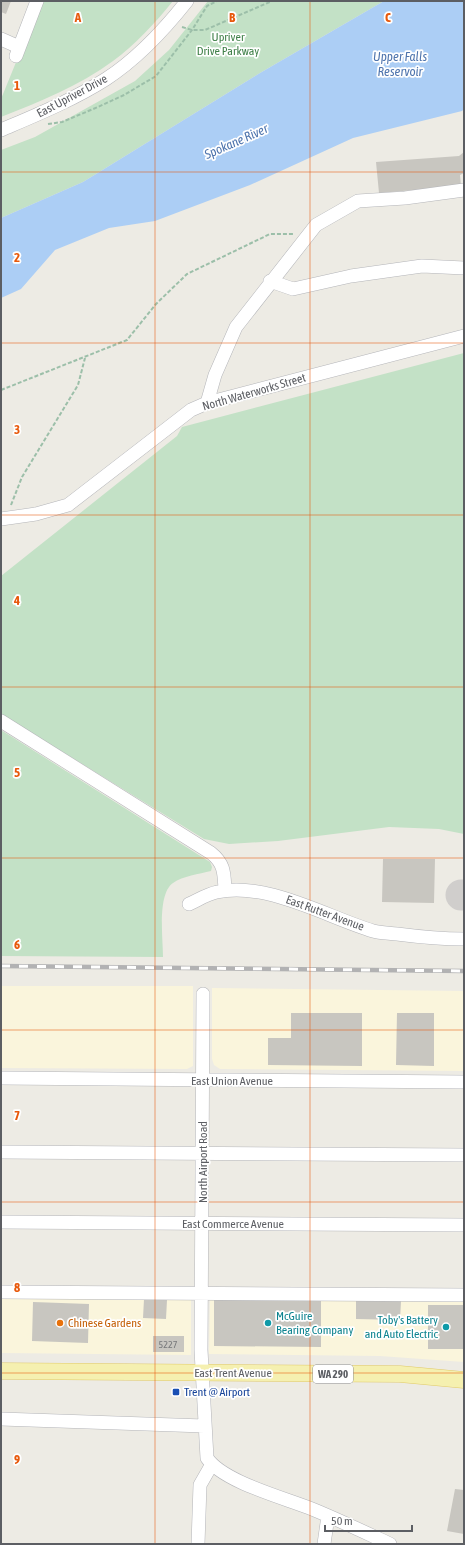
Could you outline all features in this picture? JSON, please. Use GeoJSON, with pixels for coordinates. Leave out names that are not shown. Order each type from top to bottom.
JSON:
{"type":"FeatureCollection","features":[{"type":"Feature","properties":{"kind":"main road","name":"East Trent Avenue"},"geometry":{"type":"LineString","coordinates":[[1,1371],[400,1374],[464,1380]]}},
{"type":"Feature","properties":{"kind":"street"},"geometry":{"type":"LineString","coordinates":[[1,39],[17,51],[37,1]]}},
{"type":"Feature","properties":{"kind":"street","name":"East Upriver Drive"},"geometry":{"type":"LineString","coordinates":[[1,130],[52,108],[106,79],[142,50],[187,1]]}},
{"type":"Feature","properties":{"kind":"street"},"geometry":{"type":"LineString","coordinates":[[207,403],[215,376],[236,327],[270,281],[316,225],[358,201],[405,198],[464,190]]}},
{"type":"Feature","properties":{"kind":"street"},"geometry":{"type":"LineString","coordinates":[[270,281],[293,289],[351,276],[422,266],[464,268]]}},
{"type":"Feature","properties":{"kind":"street","name":"North Waterworks Street"},"geometry":{"type":"LineString","coordinates":[[4,518],[36,514],[68,505],[191,410],[207,403],[464,336]]}},
{"type":"Feature","properties":{"kind":"street"},"geometry":{"type":"LineString","coordinates":[[1,721],[211,853],[220,861],[224,868],[225,890]]}},
{"type":"Feature","properties":{"kind":"street","name":"East Rutter Avenue"},"geometry":{"type":"LineString","coordinates":[[189,904],[205,896],[225,890],[275,896],[298,902],[374,931],[435,939],[464,939]]}},
{"type":"Feature","properties":{"kind":"street","name":"North Airport Road"},"geometry":{"type":"LineString","coordinates":[[203,994],[201,1373],[206,1454],[212,1464]]}},
{"type":"Feature","properties":{"kind":"street","name":"East Union Avenue"},"geometry":{"type":"LineString","coordinates":[[1,1078],[203,1081],[464,1082]]}},
{"type":"Feature","properties":{"kind":"street"},"geometry":{"type":"LineString","coordinates":[[1,1152],[464,1155]]}},
{"type":"Feature","properties":{"kind":"street","name":"East Commerce Avenue"},"geometry":{"type":"LineString","coordinates":[[1,1222],[464,1225]]}},
{"type":"Feature","properties":{"kind":"street"},"geometry":{"type":"LineString","coordinates":[[1,1292],[464,1295]]}},
{"type":"Feature","properties":{"kind":"street"},"geometry":{"type":"LineString","coordinates":[[1,1419],[204,1426]]}},
{"type":"Feature","properties":{"kind":"street"},"geometry":{"type":"LineString","coordinates":[[198,1544],[200,1485],[212,1464],[222,1472],[244,1483],[328,1516],[390,1544]]}},
{"type":"Feature","properties":{"kind":"street"},"geometry":{"type":"LineString","coordinates":[[324,1544],[328,1516]]}},
{"type":"Feature","properties":{"kind":"path"},"geometry":{"type":"LineString","coordinates":[[192,30],[205,30],[272,1]]}},
{"type":"Feature","properties":{"kind":"path"},"geometry":{"type":"LineString","coordinates":[[1,390],[127,340],[156,304],[187,274],[270,234],[288,233],[306,237]]}},
{"type":"Feature","properties":{"kind":"path"},"geometry":{"type":"LineString","coordinates":[[4,518],[22,477],[78,386],[85,357]]}},
{"type":"Feature","properties":{"kind":"shaded area"},"geometry":{"type":"Polygon","coordinates":[[[1,986],[193,986],[193,1066],[187,1069],[1,1068],[1,986]]]}},
{"type":"Feature","properties":{"kind":"shaded area"},"geometry":{"type":"Polygon","coordinates":[[[212,988],[464,991],[464,1071],[220,1069],[214,1065],[212,1059],[212,988]]]}},
{"type":"Feature","properties":{"kind":"shaded area"},"geometry":{"type":"Polygon","coordinates":[[[1,1296],[191,1297],[191,1355],[1,1353],[1,1296]]]}},
{"type":"Feature","properties":{"kind":"shaded area"},"geometry":{"type":"Polygon","coordinates":[[[210,1297],[464,1299],[464,1362],[380,1356],[209,1354],[210,1297]]]}},
{"type":"Feature","properties":{"kind":"green space"},"geometry":{"type":"Polygon","coordinates":[[[41,1],[173,1],[137,41],[100,70],[73,86],[1,117],[1,99],[41,1]]]}},
{"type":"Feature","properties":{"kind":"green space","name":"Upriver Drive Parkway"},"geometry":{"type":"Polygon","coordinates":[[[208,1],[384,1],[260,73],[83,182],[1,218],[1,150],[35,137],[135,81],[169,50],[208,1]]]}},
{"type":"Feature","properties":{"kind":"green space"},"geometry":{"type":"Polygon","coordinates":[[[464,353],[464,834],[439,829],[389,827],[278,841],[229,844],[204,839],[1,714],[1,576],[177,436],[182,427],[464,353]]]}},
{"type":"Feature","properties":{"kind":"green space"},"geometry":{"type":"Polygon","coordinates":[[[1,730],[210,862],[212,867],[211,871],[181,879],[173,883],[168,889],[165,897],[162,917],[163,957],[1,956],[1,730]]]}},
{"type":"Feature","properties":{"kind":"water","name":"Upper Falls Reservoir"},"geometry":{"type":"Polygon","coordinates":[[[384,1],[464,1],[464,109],[462,111],[353,138],[250,185],[155,221],[109,228],[55,250],[21,289],[1,298],[1,218],[83,182],[260,73],[384,1]]]}},
{"type":"Feature","properties":{"kind":"building"},"geometry":{"type":"Polygon","coordinates":[[[1,1],[11,1],[6,14],[1,12],[1,1]]]}},
{"type":"Feature","properties":{"kind":"building"},"geometry":{"type":"Polygon","coordinates":[[[464,152],[464,173],[460,175],[461,186],[379,193],[376,162],[459,156],[464,152]]]}},
{"type":"Feature","properties":{"kind":"building"},"geometry":{"type":"Polygon","coordinates":[[[383,859],[435,859],[434,903],[382,902],[383,859]]]}},
{"type":"Feature","properties":{"kind":"building"},"geometry":{"type":"Polygon","coordinates":[[[291,1013],[362,1013],[362,1066],[268,1065],[268,1038],[291,1038],[291,1013]]]}},
{"type":"Feature","properties":{"kind":"building"},"geometry":{"type":"Polygon","coordinates":[[[397,1013],[434,1013],[434,1066],[396,1065],[397,1013]]]}},
{"type":"Feature","properties":{"kind":"building"},"geometry":{"type":"Polygon","coordinates":[[[144,1299],[167,1300],[166,1319],[143,1318],[144,1299]]]}},
{"type":"Feature","properties":{"kind":"building","name":"McGuire Bearing Company"},"geometry":{"type":"Polygon","coordinates":[[[214,1299],[321,1299],[321,1347],[214,1346],[214,1299]]]}},
{"type":"Feature","properties":{"kind":"building"},"geometry":{"type":"Polygon","coordinates":[[[356,1300],[401,1301],[400,1320],[356,1319],[356,1300]]]}},
{"type":"Feature","properties":{"kind":"building","name":"Chinese Gardens"},"geometry":{"type":"Polygon","coordinates":[[[33,1302],[89,1304],[88,1343],[32,1341],[33,1302]]]}},
{"type":"Feature","properties":{"kind":"building","name":"Toby's Battery and Auto Electric"},"geometry":{"type":"Polygon","coordinates":[[[428,1305],[464,1305],[464,1349],[428,1349],[428,1305]]]}},
{"type":"Feature","properties":{"kind":"building"},"geometry":{"type":"Polygon","coordinates":[[[153,1336],[184,1336],[184,1352],[153,1352],[153,1336]]]}},
{"type":"Feature","properties":{"kind":"building"},"geometry":{"type":"Polygon","coordinates":[[[455,1489],[464,1490],[464,1534],[447,1531],[455,1489]]]}},
{"type":"Feature","properties":{"kind":"railway"},"geometry":{"type":"LineString","coordinates":[[1,966],[464,971]]}},
{"type":"Feature","properties":{"kind":"place","name":"Chinese Gardens"},"geometry":{"type":"Point","coordinates":[60,1323]}},
{"type":"Feature","properties":{"kind":"place","name":"McGuire Bearing Company"},"geometry":{"type":"Point","coordinates":[268,1323]}},
{"type":"Feature","properties":{"kind":"place","name":"Toby's Battery and Auto Electric"},"geometry":{"type":"Point","coordinates":[446,1327]}},
{"type":"Feature","properties":{"kind":"place","name":"Trent @ Airport"},"geometry":{"type":"Point","coordinates":[176,1392]}},
{"type":"Feature","properties":{"kind":"water label","name":"Spokane River"},"geometry":{"type":"Point","coordinates":[236,141]}}]}
